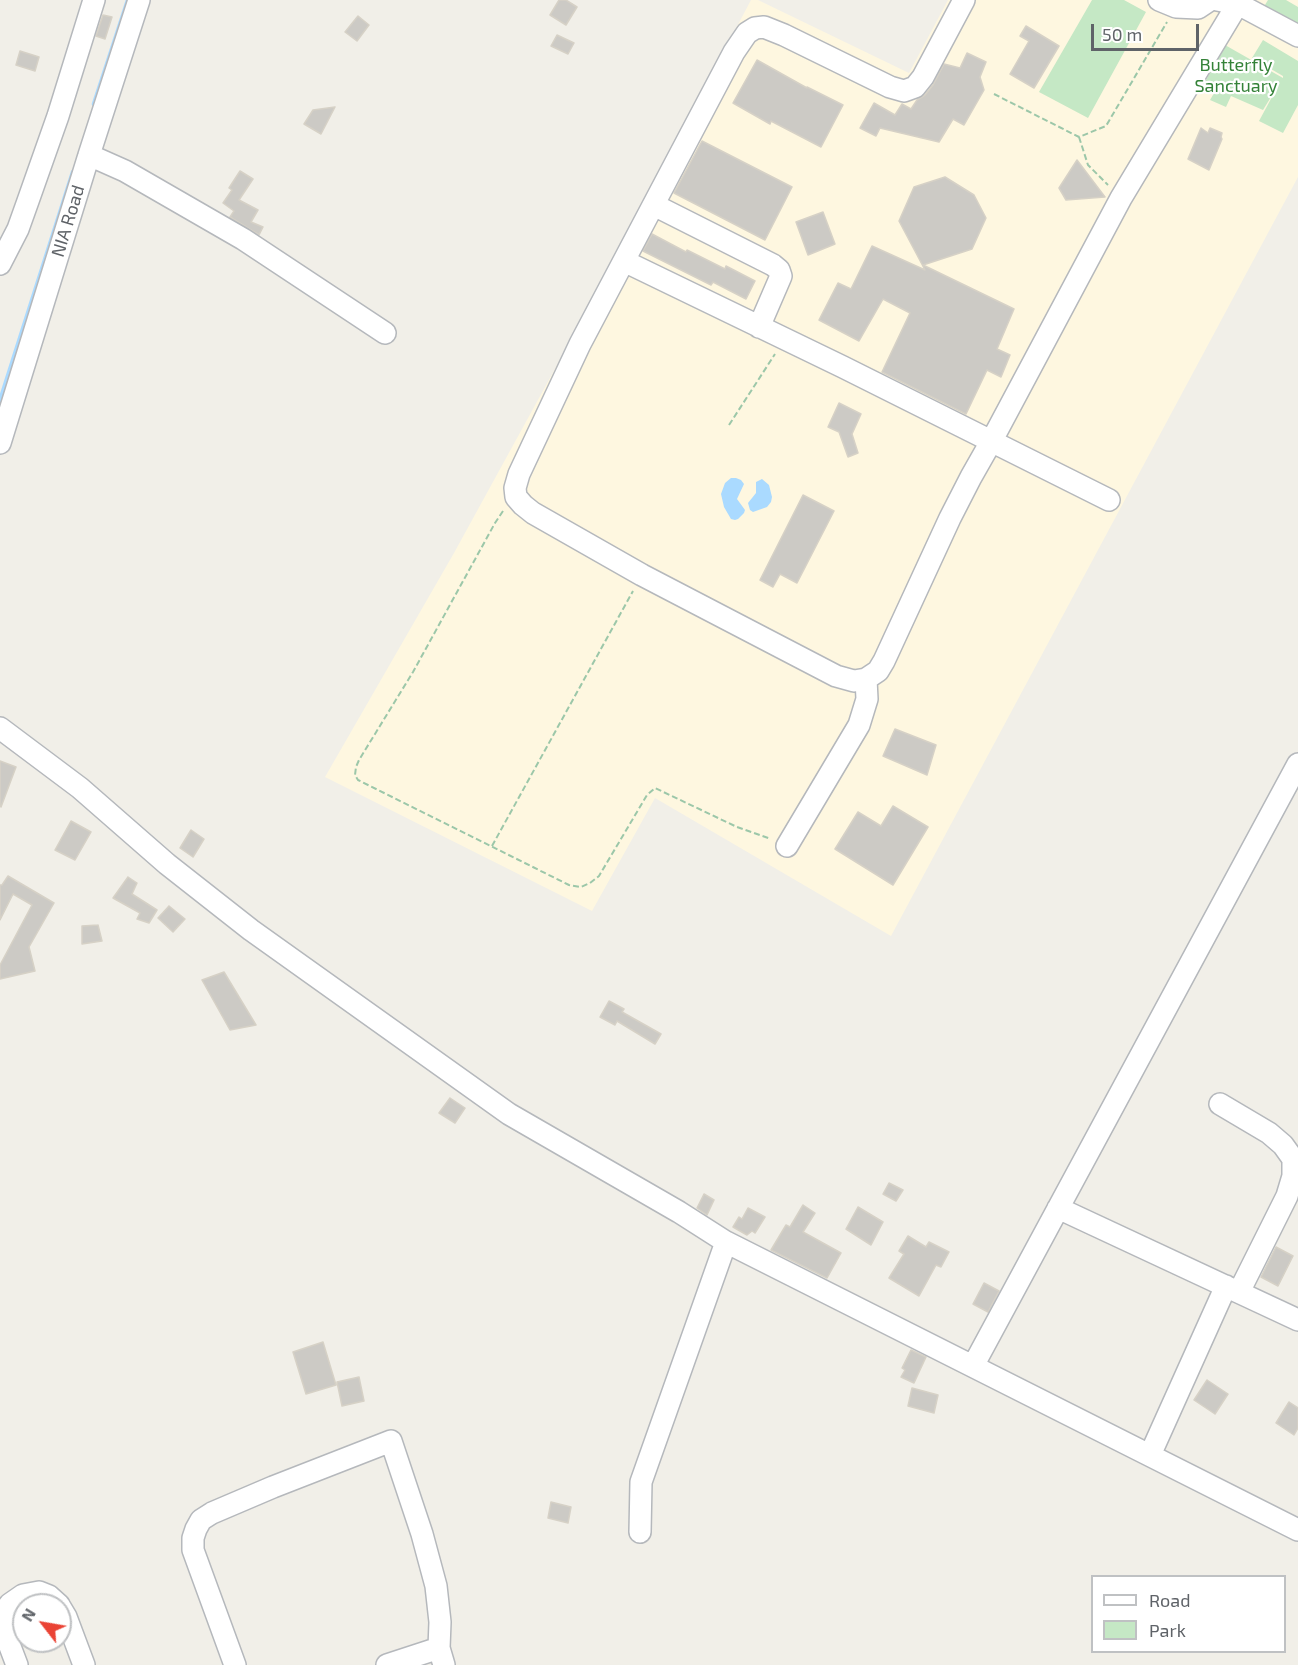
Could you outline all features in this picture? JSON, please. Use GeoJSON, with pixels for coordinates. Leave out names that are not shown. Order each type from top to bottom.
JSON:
{"type":"FeatureCollection","features":[{"type":"Feature","properties":{"kind":"street"},"geometry":{"type":"LineString","coordinates":[[0,264],[18,229],[28,201],[58,116],[94,0]]}},
{"type":"Feature","properties":{"kind":"street","name":"NIA Road"},"geometry":{"type":"LineString","coordinates":[[0,443],[139,0]]}},
{"type":"Feature","properties":{"kind":"street"},"geometry":{"type":"LineString","coordinates":[[964,0],[923,77],[915,87],[904,91],[890,87],[764,27],[755,28],[747,33],[734,52],[580,344],[519,474],[515,488],[516,497],[533,513],[642,575],[836,676],[854,681],[866,679],[878,672],[971,477],[1121,198],[1232,1],[1298,36]]}},
{"type":"Feature","properties":{"kind":"street"},"geometry":{"type":"LineString","coordinates":[[1168,4],[1198,8],[1210,0]]}},
{"type":"Feature","properties":{"kind":"street"},"geometry":{"type":"LineString","coordinates":[[89,155],[125,171],[243,239],[385,333]]}},
{"type":"Feature","properties":{"kind":"street"},"geometry":{"type":"LineString","coordinates":[[654,205],[779,270],[781,276],[759,327]]}},
{"type":"Feature","properties":{"kind":"street"},"geometry":{"type":"LineString","coordinates":[[624,261],[992,440],[1109,500]]}},
{"type":"Feature","properties":{"kind":"street"},"geometry":{"type":"LineString","coordinates":[[787,846],[859,725],[867,699],[866,679]]}},
{"type":"Feature","properties":{"kind":"street"},"geometry":{"type":"LineString","coordinates":[[0,728],[80,788],[158,856],[251,930],[509,1114],[679,1212],[726,1242],[1298,1530]]}},
{"type":"Feature","properties":{"kind":"street"},"geometry":{"type":"LineString","coordinates":[[973,1366],[1298,764]]}},
{"type":"Feature","properties":{"kind":"street"},"geometry":{"type":"LineString","coordinates":[[1150,1455],[1232,1289],[1287,1196],[1293,1176],[1293,1159],[1284,1145],[1269,1133],[1220,1104]]}},
{"type":"Feature","properties":{"kind":"street"},"geometry":{"type":"LineString","coordinates":[[1058,1208],[1298,1320]]}},
{"type":"Feature","properties":{"kind":"street"},"geometry":{"type":"LineString","coordinates":[[640,1532],[641,1482],[726,1242]]}},
{"type":"Feature","properties":{"kind":"street"},"geometry":{"type":"LineString","coordinates":[[235,1665],[193,1550],[193,1538],[201,1521],[212,1513],[273,1487],[391,1441],[422,1534],[436,1586],[441,1657],[387,1665]]}},
{"type":"Feature","properties":{"kind":"street"},"geometry":{"type":"LineString","coordinates":[[12,1603],[4,1612],[3,1621],[12,1652]]}},
{"type":"Feature","properties":{"kind":"street"},"geometry":{"type":"LineString","coordinates":[[72,1633],[84,1665]]}},
{"type":"Feature","properties":{"kind":"path"},"geometry":{"type":"LineString","coordinates":[[1079,138],[1106,126],[1168,4]]}},
{"type":"Feature","properties":{"kind":"path"},"geometry":{"type":"LineString","coordinates":[[994,94],[1079,138],[1088,165],[1121,198]]}},
{"type":"Feature","properties":{"kind":"path"},"geometry":{"type":"LineString","coordinates":[[729,425],[785,339]]}},
{"type":"Feature","properties":{"kind":"path"},"geometry":{"type":"LineString","coordinates":[[516,497],[503,510],[495,523],[413,672],[359,760],[355,774],[358,780],[569,885],[590,884],[598,876],[647,795],[655,788],[737,827],[787,846]]}},
{"type":"Feature","properties":{"kind":"path"},"geometry":{"type":"LineString","coordinates":[[492,847],[642,575]]}},
{"type":"Feature","properties":{"kind":"shaded area"},"geometry":{"type":"Polygon","coordinates":[[[751,0],[758,0],[909,73],[948,0],[1298,0],[1298,177],[891,936],[655,798],[592,911],[325,777],[454,553],[573,336],[751,0]]]}},
{"type":"Feature","properties":{"kind":"green space"},"geometry":{"type":"Polygon","coordinates":[[[1092,0],[1124,0],[1146,12],[1088,118],[1039,92],[1092,0]]]}},
{"type":"Feature","properties":{"kind":"green space"},"geometry":{"type":"Polygon","coordinates":[[[1268,0],[1286,0],[1298,7],[1298,34],[1260,13],[1268,0]]]}},
{"type":"Feature","properties":{"kind":"green space","name":"Butterfly Sanctuary"},"geometry":{"type":"Polygon","coordinates":[[[1263,40],[1298,61],[1298,105],[1283,133],[1259,121],[1279,84],[1263,110],[1231,96],[1226,107],[1210,100],[1217,88],[1205,82],[1225,45],[1283,78],[1252,58],[1263,40]]]}},
{"type":"Feature","properties":{"kind":"water"},"geometry":{"type":"Polygon","coordinates":[[[731,478],[741,480],[744,484],[737,499],[745,510],[735,520],[731,519],[724,507],[721,494],[725,483],[731,478]]]}},
{"type":"Feature","properties":{"kind":"water"},"geometry":{"type":"Polygon","coordinates":[[[762,479],[769,485],[771,502],[767,507],[753,512],[748,503],[756,493],[756,482],[762,479]]]}},
{"type":"Feature","properties":{"kind":"building"},"geometry":{"type":"Polygon","coordinates":[[[559,0],[566,0],[577,7],[566,25],[550,15],[559,0]]]}},
{"type":"Feature","properties":{"kind":"building"},"geometry":{"type":"Polygon","coordinates":[[[103,15],[112,17],[105,39],[96,36],[103,15]]]}},
{"type":"Feature","properties":{"kind":"building"},"geometry":{"type":"Polygon","coordinates":[[[358,16],[369,25],[357,41],[345,32],[358,16]]]}},
{"type":"Feature","properties":{"kind":"building"},"geometry":{"type":"Polygon","coordinates":[[[1026,26],[1059,46],[1034,88],[1010,74],[1029,41],[1020,36],[1026,26]]]}},
{"type":"Feature","properties":{"kind":"building"},"geometry":{"type":"Polygon","coordinates":[[[557,35],[574,43],[568,54],[551,46],[557,35]]]}},
{"type":"Feature","properties":{"kind":"building"},"geometry":{"type":"Polygon","coordinates":[[[20,51],[39,57],[35,71],[16,65],[20,51]]]}},
{"type":"Feature","properties":{"kind":"building"},"geometry":{"type":"Polygon","coordinates":[[[967,53],[986,62],[980,77],[984,90],[964,125],[953,119],[939,142],[880,128],[876,136],[860,128],[874,103],[895,115],[902,104],[911,109],[933,85],[944,64],[960,68],[967,53]]]}},
{"type":"Feature","properties":{"kind":"building"},"geometry":{"type":"Polygon","coordinates":[[[757,60],[843,105],[821,147],[771,121],[770,124],[733,103],[757,60]]]}},
{"type":"Feature","properties":{"kind":"building"},"geometry":{"type":"Polygon","coordinates":[[[335,107],[321,134],[304,124],[313,110],[335,107]]]}},
{"type":"Feature","properties":{"kind":"building"},"geometry":{"type":"Polygon","coordinates":[[[1201,128],[1208,133],[1210,128],[1222,133],[1222,139],[1209,170],[1188,159],[1201,128]]]}},
{"type":"Feature","properties":{"kind":"building"},"geometry":{"type":"Polygon","coordinates":[[[702,141],[792,187],[765,240],[674,193],[702,141]]]}},
{"type":"Feature","properties":{"kind":"building"},"geometry":{"type":"Polygon","coordinates":[[[1077,160],[1105,197],[1066,200],[1059,188],[1077,160]]]}},
{"type":"Feature","properties":{"kind":"building"},"geometry":{"type":"Polygon","coordinates":[[[240,171],[253,179],[239,200],[258,210],[251,222],[263,227],[259,235],[230,217],[234,211],[223,203],[232,190],[229,188],[240,171]]]}},
{"type":"Feature","properties":{"kind":"building"},"geometry":{"type":"Polygon","coordinates":[[[945,177],[974,195],[986,218],[972,249],[923,265],[1014,309],[997,349],[1010,355],[1001,377],[987,370],[966,414],[882,372],[910,313],[883,299],[859,341],[819,320],[838,283],[851,289],[872,246],[925,270],[899,221],[914,187],[945,177]]]}},
{"type":"Feature","properties":{"kind":"building"},"geometry":{"type":"Polygon","coordinates":[[[823,212],[835,244],[808,255],[796,222],[823,212]]]}},
{"type":"Feature","properties":{"kind":"building"},"geometry":{"type":"Polygon","coordinates":[[[652,234],[686,252],[687,250],[725,269],[726,266],[755,281],[746,299],[713,282],[711,285],[643,251],[652,234]]]}},
{"type":"Feature","properties":{"kind":"building"},"geometry":{"type":"Polygon","coordinates":[[[839,403],[861,414],[852,434],[858,453],[848,457],[839,432],[828,427],[839,403]]]}},
{"type":"Feature","properties":{"kind":"building"},"geometry":{"type":"Polygon","coordinates":[[[803,495],[834,511],[797,583],[780,574],[773,587],[760,580],[803,495]]]}},
{"type":"Feature","properties":{"kind":"building"},"geometry":{"type":"Polygon","coordinates":[[[895,729],[936,745],[927,775],[883,756],[895,729]]]}},
{"type":"Feature","properties":{"kind":"building"},"geometry":{"type":"Polygon","coordinates":[[[0,761],[16,767],[1,807],[0,806],[0,761]]]}},
{"type":"Feature","properties":{"kind":"building"},"geometry":{"type":"Polygon","coordinates":[[[893,806],[928,827],[893,885],[835,849],[858,812],[881,826],[893,806]]]}},
{"type":"Feature","properties":{"kind":"building"},"geometry":{"type":"Polygon","coordinates":[[[71,821],[91,832],[75,860],[55,850],[71,821]]]}},
{"type":"Feature","properties":{"kind":"building"},"geometry":{"type":"Polygon","coordinates":[[[191,830],[204,839],[193,857],[180,848],[191,830]]]}},
{"type":"Feature","properties":{"kind":"building"},"geometry":{"type":"Polygon","coordinates":[[[8,876],[54,903],[29,947],[35,971],[0,979],[0,965],[32,905],[13,894],[0,920],[0,885],[8,876]]]}},
{"type":"Feature","properties":{"kind":"building"},"geometry":{"type":"Polygon","coordinates":[[[128,877],[137,883],[132,894],[157,910],[149,923],[137,919],[140,913],[113,898],[128,877]]]}},
{"type":"Feature","properties":{"kind":"building"},"geometry":{"type":"Polygon","coordinates":[[[169,906],[185,919],[173,932],[158,918],[169,906]]]}},
{"type":"Feature","properties":{"kind":"building"},"geometry":{"type":"Polygon","coordinates":[[[98,925],[102,941],[82,944],[82,926],[98,925]]]}},
{"type":"Feature","properties":{"kind":"building"},"geometry":{"type":"Polygon","coordinates":[[[224,972],[256,1025],[230,1030],[202,980],[224,972]]]}},
{"type":"Feature","properties":{"kind":"building"},"geometry":{"type":"Polygon","coordinates":[[[609,1001],[624,1009],[622,1012],[661,1034],[655,1044],[617,1021],[615,1025],[600,1017],[609,1001]]]}},
{"type":"Feature","properties":{"kind":"building"},"geometry":{"type":"Polygon","coordinates":[[[450,1098],[465,1108],[455,1123],[439,1113],[450,1098]]]}},
{"type":"Feature","properties":{"kind":"building"},"geometry":{"type":"Polygon","coordinates":[[[889,1183],[903,1190],[896,1201],[883,1194],[889,1183]]]}},
{"type":"Feature","properties":{"kind":"building"},"geometry":{"type":"Polygon","coordinates":[[[704,1194],[714,1200],[707,1215],[697,1208],[704,1194]]]}},
{"type":"Feature","properties":{"kind":"building"},"geometry":{"type":"Polygon","coordinates":[[[803,1205],[815,1213],[803,1232],[841,1253],[827,1278],[771,1250],[786,1225],[790,1227],[803,1205]]]}},
{"type":"Feature","properties":{"kind":"building"},"geometry":{"type":"Polygon","coordinates":[[[858,1207],[883,1222],[871,1245],[846,1229],[858,1207]]]}},
{"type":"Feature","properties":{"kind":"building"},"geometry":{"type":"Polygon","coordinates":[[[748,1208],[765,1217],[755,1233],[752,1231],[747,1235],[733,1227],[739,1217],[742,1219],[748,1208]]]}},
{"type":"Feature","properties":{"kind":"building"},"geometry":{"type":"Polygon","coordinates":[[[908,1236],[926,1247],[929,1242],[949,1252],[941,1267],[936,1265],[919,1296],[889,1278],[904,1254],[899,1251],[908,1236]]]}},
{"type":"Feature","properties":{"kind":"building"},"geometry":{"type":"Polygon","coordinates":[[[1276,1247],[1293,1256],[1278,1286],[1261,1277],[1276,1247]]]}},
{"type":"Feature","properties":{"kind":"building"},"geometry":{"type":"Polygon","coordinates":[[[984,1283],[999,1291],[988,1312],[973,1304],[984,1283]]]}},
{"type":"Feature","properties":{"kind":"building"},"geometry":{"type":"Polygon","coordinates":[[[323,1342],[336,1385],[306,1394],[293,1352],[323,1342]]]}},
{"type":"Feature","properties":{"kind":"building"},"geometry":{"type":"Polygon","coordinates":[[[911,1350],[926,1357],[914,1383],[901,1377],[905,1370],[902,1368],[911,1350]]]}},
{"type":"Feature","properties":{"kind":"building"},"geometry":{"type":"Polygon","coordinates":[[[359,1377],[364,1401],[342,1406],[337,1382],[359,1377]]]}},
{"type":"Feature","properties":{"kind":"building"},"geometry":{"type":"Polygon","coordinates":[[[1207,1380],[1228,1394],[1215,1414],[1194,1400],[1207,1380]]]}},
{"type":"Feature","properties":{"kind":"building"},"geometry":{"type":"Polygon","coordinates":[[[912,1388],[938,1395],[934,1413],[908,1406],[912,1388]]]}},
{"type":"Feature","properties":{"kind":"building"},"geometry":{"type":"Polygon","coordinates":[[[1289,1402],[1298,1408],[1298,1428],[1294,1435],[1276,1423],[1289,1402]]]}},
{"type":"Feature","properties":{"kind":"building"},"geometry":{"type":"Polygon","coordinates":[[[551,1502],[571,1507],[568,1523],[548,1518],[551,1502]]]}},
{"type":"Feature","properties":{"kind":"waterway"},"geometry":{"type":"LineString","coordinates":[[94,104],[128,0]]}},
{"type":"Feature","properties":{"kind":"waterway"},"geometry":{"type":"LineString","coordinates":[[0,401],[73,172]]}}]}
